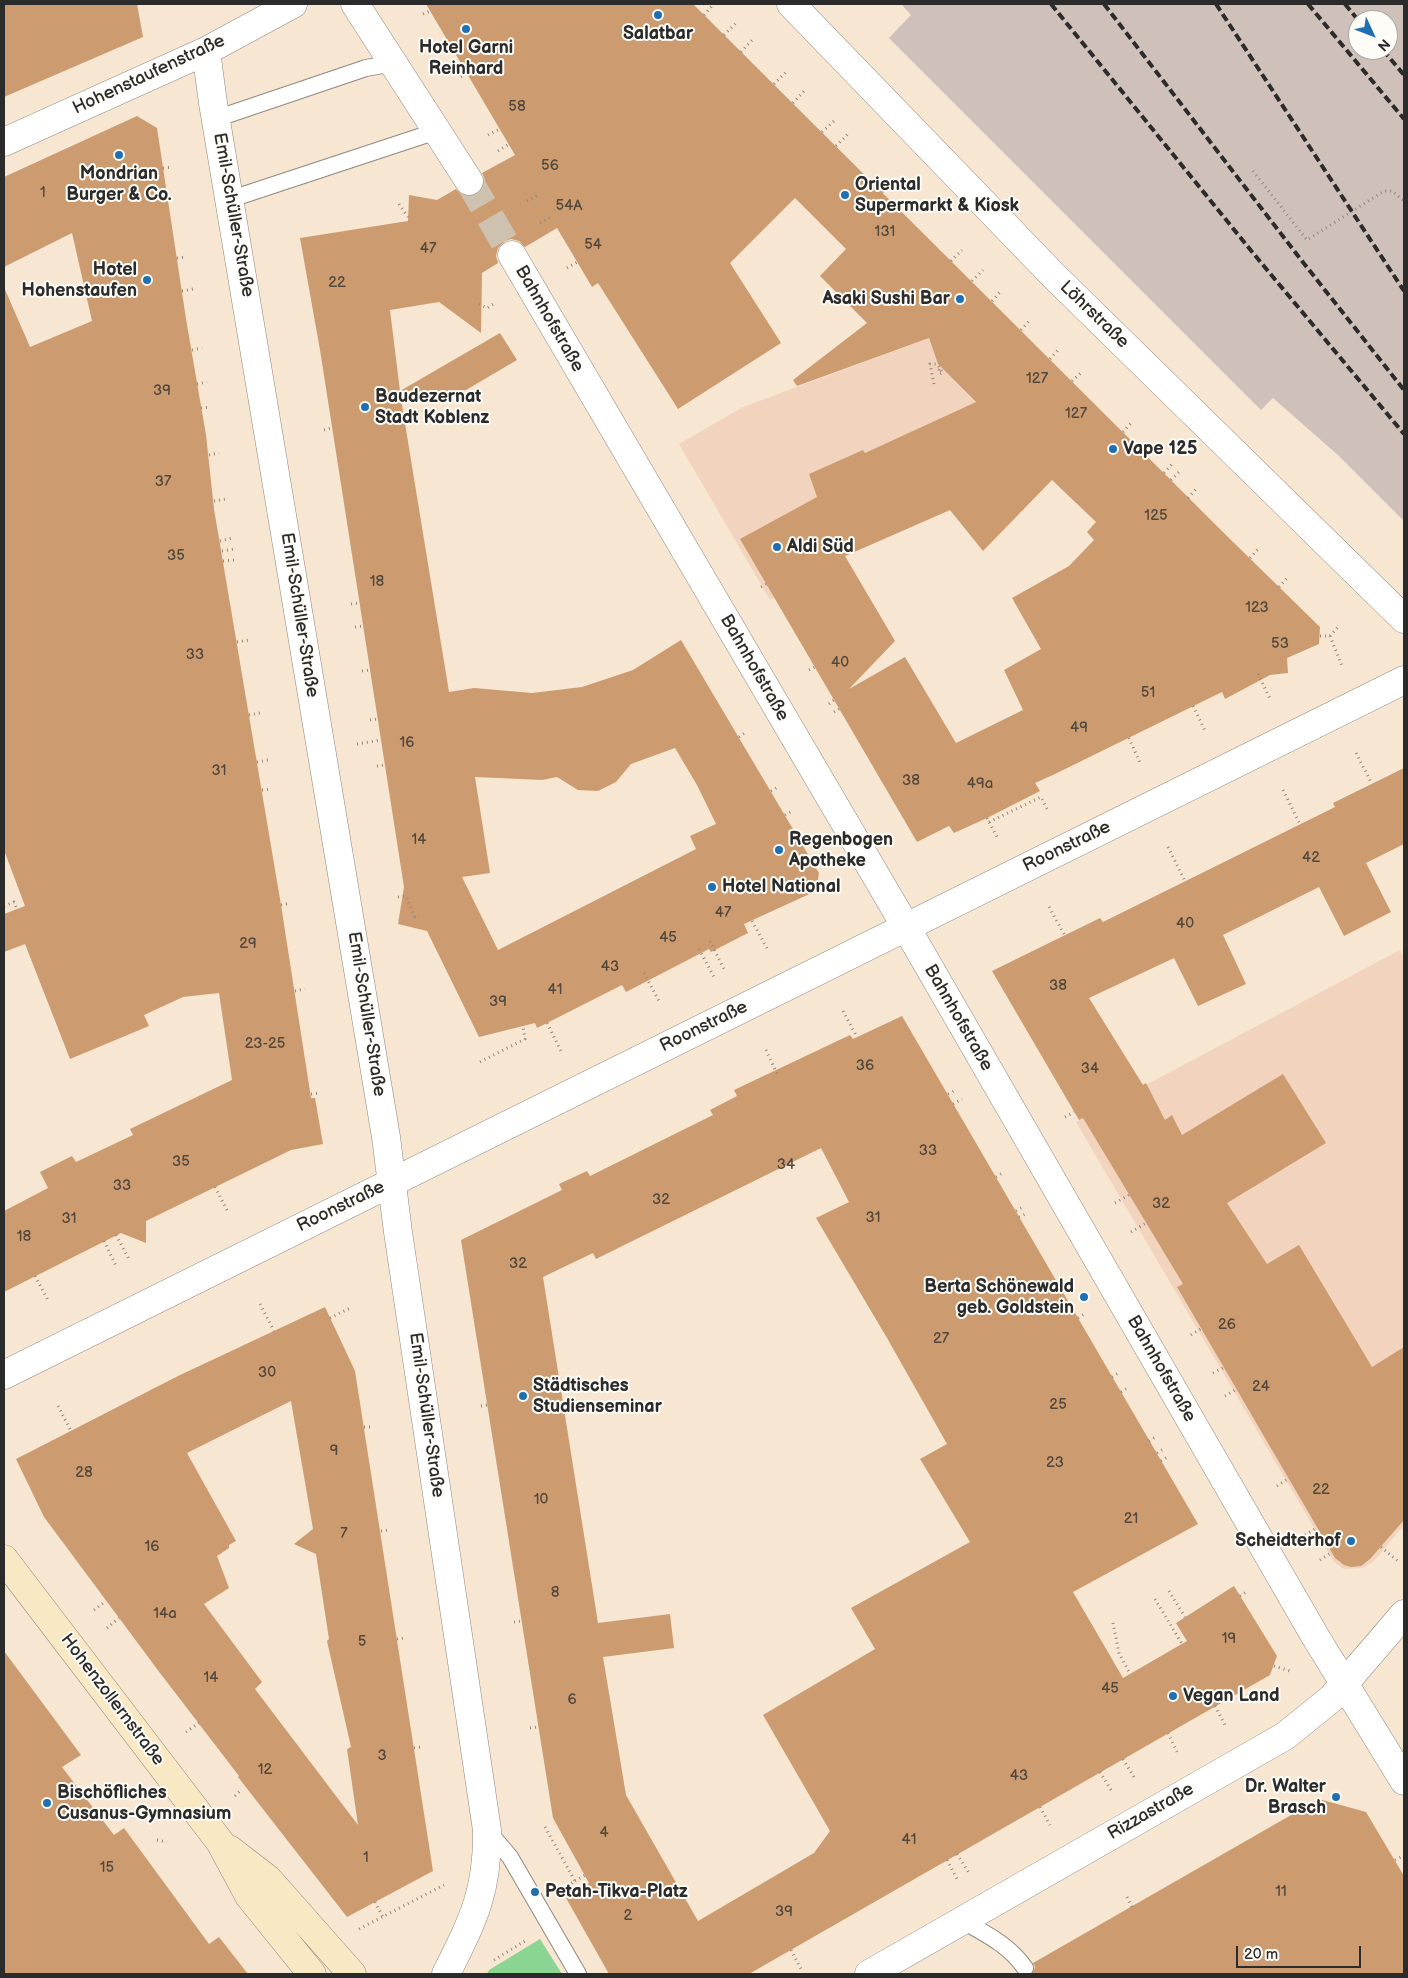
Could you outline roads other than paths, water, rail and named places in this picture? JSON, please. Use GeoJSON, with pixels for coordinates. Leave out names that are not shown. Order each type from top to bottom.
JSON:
{"type":"FeatureCollection","features":[{"type":"Feature","properties":{"kind":"street","name":"Hohenstaufenstraße"},"geometry":{"type":"LineString","coordinates":[[4,142],[206,50],[293,4]]}},
{"type":"Feature","properties":{"kind":"street"},"geometry":{"type":"LineString","coordinates":[[355,4],[469,181]]}},
{"type":"Feature","properties":{"kind":"street","name":"Löhrstraße"},"geometry":{"type":"LineString","coordinates":[[791,4],[1052,275],[1404,620]]}},
{"type":"Feature","properties":{"kind":"street","name":"Emil-Schüller-Straße"},"geometry":{"type":"LineString","coordinates":[[206,50],[384,1128],[487,1830],[486,1868],[479,1904],[446,1974]]}},
{"type":"Feature","properties":{"kind":"street","name":"Bahnhofstraße"},"geometry":{"type":"LineString","coordinates":[[512,255],[906,927],[1307,1623],[1404,1781]]}},
{"type":"Feature","properties":{"kind":"street","name":"Roonstraße"},"geometry":{"type":"LineString","coordinates":[[4,1375],[1404,680]]}},
{"type":"Feature","properties":{"kind":"street","name":"Hohenzollernstraße"},"geometry":{"type":"LineString","coordinates":[[4,1558],[220,1842],[249,1896],[312,1974]]}},
{"type":"Feature","properties":{"kind":"street","name":"Rizzastraße"},"geometry":{"type":"LineString","coordinates":[[869,1974],[1285,1736],[1319,1709],[1345,1683],[1404,1614]]}},
{"type":"Feature","properties":{"kind":"street","name":"Hohenzollernstraße"},"geometry":{"type":"LineString","coordinates":[[220,1842],[268,1879],[352,1974]]}},
{"type":"Feature","properties":{"kind":"lane"},"geometry":{"type":"LineString","coordinates":[[217,122],[227,115],[338,77],[394,62]]}},
{"type":"Feature","properties":{"kind":"lane"},"geometry":{"type":"LineString","coordinates":[[231,199],[438,131]]}},
{"type":"Feature","properties":{"kind":"lane"},"geometry":{"type":"LineString","coordinates":[[487,1830],[510,1857],[578,1974]]}},
{"type":"Feature","properties":{"kind":"lane"},"geometry":{"type":"LineString","coordinates":[[962,1921],[1001,1943],[1014,1954],[1024,1968]]}},
{"type":"Feature","properties":{"kind":"tunnel"},"geometry":{"type":"LineString","coordinates":[[469,181],[512,255]]}},
{"type":"Feature","properties":{"kind":"railway"},"geometry":{"type":"LineString","coordinates":[[1051,4],[1253,253],[1404,434]]}},
{"type":"Feature","properties":{"kind":"railway"},"geometry":{"type":"LineString","coordinates":[[1104,4],[1404,390]]}},
{"type":"Feature","properties":{"kind":"railway"},"geometry":{"type":"LineString","coordinates":[[1216,4],[1404,291]]}},
{"type":"Feature","properties":{"kind":"railway"},"geometry":{"type":"LineString","coordinates":[[1308,4],[1404,119]]}},
{"type":"Feature","properties":{"kind":"railway"},"geometry":{"type":"LineString","coordinates":[[1345,4],[1350,10]]}},
{"type":"Feature","properties":{"kind":"railway"},"geometry":{"type":"LineString","coordinates":[[1391,60],[1404,75]]}},
{"type":"Feature","properties":{"kind":"place","name":"Salatbar"},"geometry":{"type":"Point","coordinates":[658,15]}},
{"type":"Feature","properties":{"kind":"place","name":"Hotel Garni Reinhard"},"geometry":{"type":"Point","coordinates":[466,29]}},
{"type":"Feature","properties":{"kind":"place","name":"Mondrian Burger & Co."},"geometry":{"type":"Point","coordinates":[119,155]}},
{"type":"Feature","properties":{"kind":"place","name":"Oriental Supermarkt & Kiosk"},"geometry":{"type":"Point","coordinates":[845,195]}},
{"type":"Feature","properties":{"kind":"place","name":"Hotel Hohenstaufen"},"geometry":{"type":"Point","coordinates":[147,280]}},
{"type":"Feature","properties":{"kind":"place","name":"Asaki Sushi Bar"},"geometry":{"type":"Point","coordinates":[960,299]}},
{"type":"Feature","properties":{"kind":"place","name":"Baudezernat Stadt Koblenz"},"geometry":{"type":"Point","coordinates":[365,407]}},
{"type":"Feature","properties":{"kind":"place","name":"Vape 125"},"geometry":{"type":"Point","coordinates":[1113,449]}},
{"type":"Feature","properties":{"kind":"place","name":"Aldi Süd"},"geometry":{"type":"Point","coordinates":[777,547]}},
{"type":"Feature","properties":{"kind":"place","name":"Regenbogen Apotheke"},"geometry":{"type":"Point","coordinates":[779,850]}},
{"type":"Feature","properties":{"kind":"place","name":"Hotel National"},"geometry":{"type":"Point","coordinates":[712,887]}},
{"type":"Feature","properties":{"kind":"place","name":"Berta Schönewald geb. Goldstein"},"geometry":{"type":"Point","coordinates":[1084,1297]}},
{"type":"Feature","properties":{"kind":"place","name":"Städtisches Studienseminar"},"geometry":{"type":"Point","coordinates":[523,1396]}},
{"type":"Feature","properties":{"kind":"place","name":"Scheidterhof"},"geometry":{"type":"Point","coordinates":[1351,1541]}},
{"type":"Feature","properties":{"kind":"place","name":"Vegan Land"},"geometry":{"type":"Point","coordinates":[1173,1696]}},
{"type":"Feature","properties":{"kind":"place","name":"Dr. Walter Brasch"},"geometry":{"type":"Point","coordinates":[1336,1797]}},
{"type":"Feature","properties":{"kind":"place","name":"Bischöfliches Cusanus-Gymnasium"},"geometry":{"type":"Point","coordinates":[47,1803]}},
{"type":"Feature","properties":{"kind":"place","name":"Petah-Tikva-Platz"},"geometry":{"type":"Point","coordinates":[535,1892]}}]}
